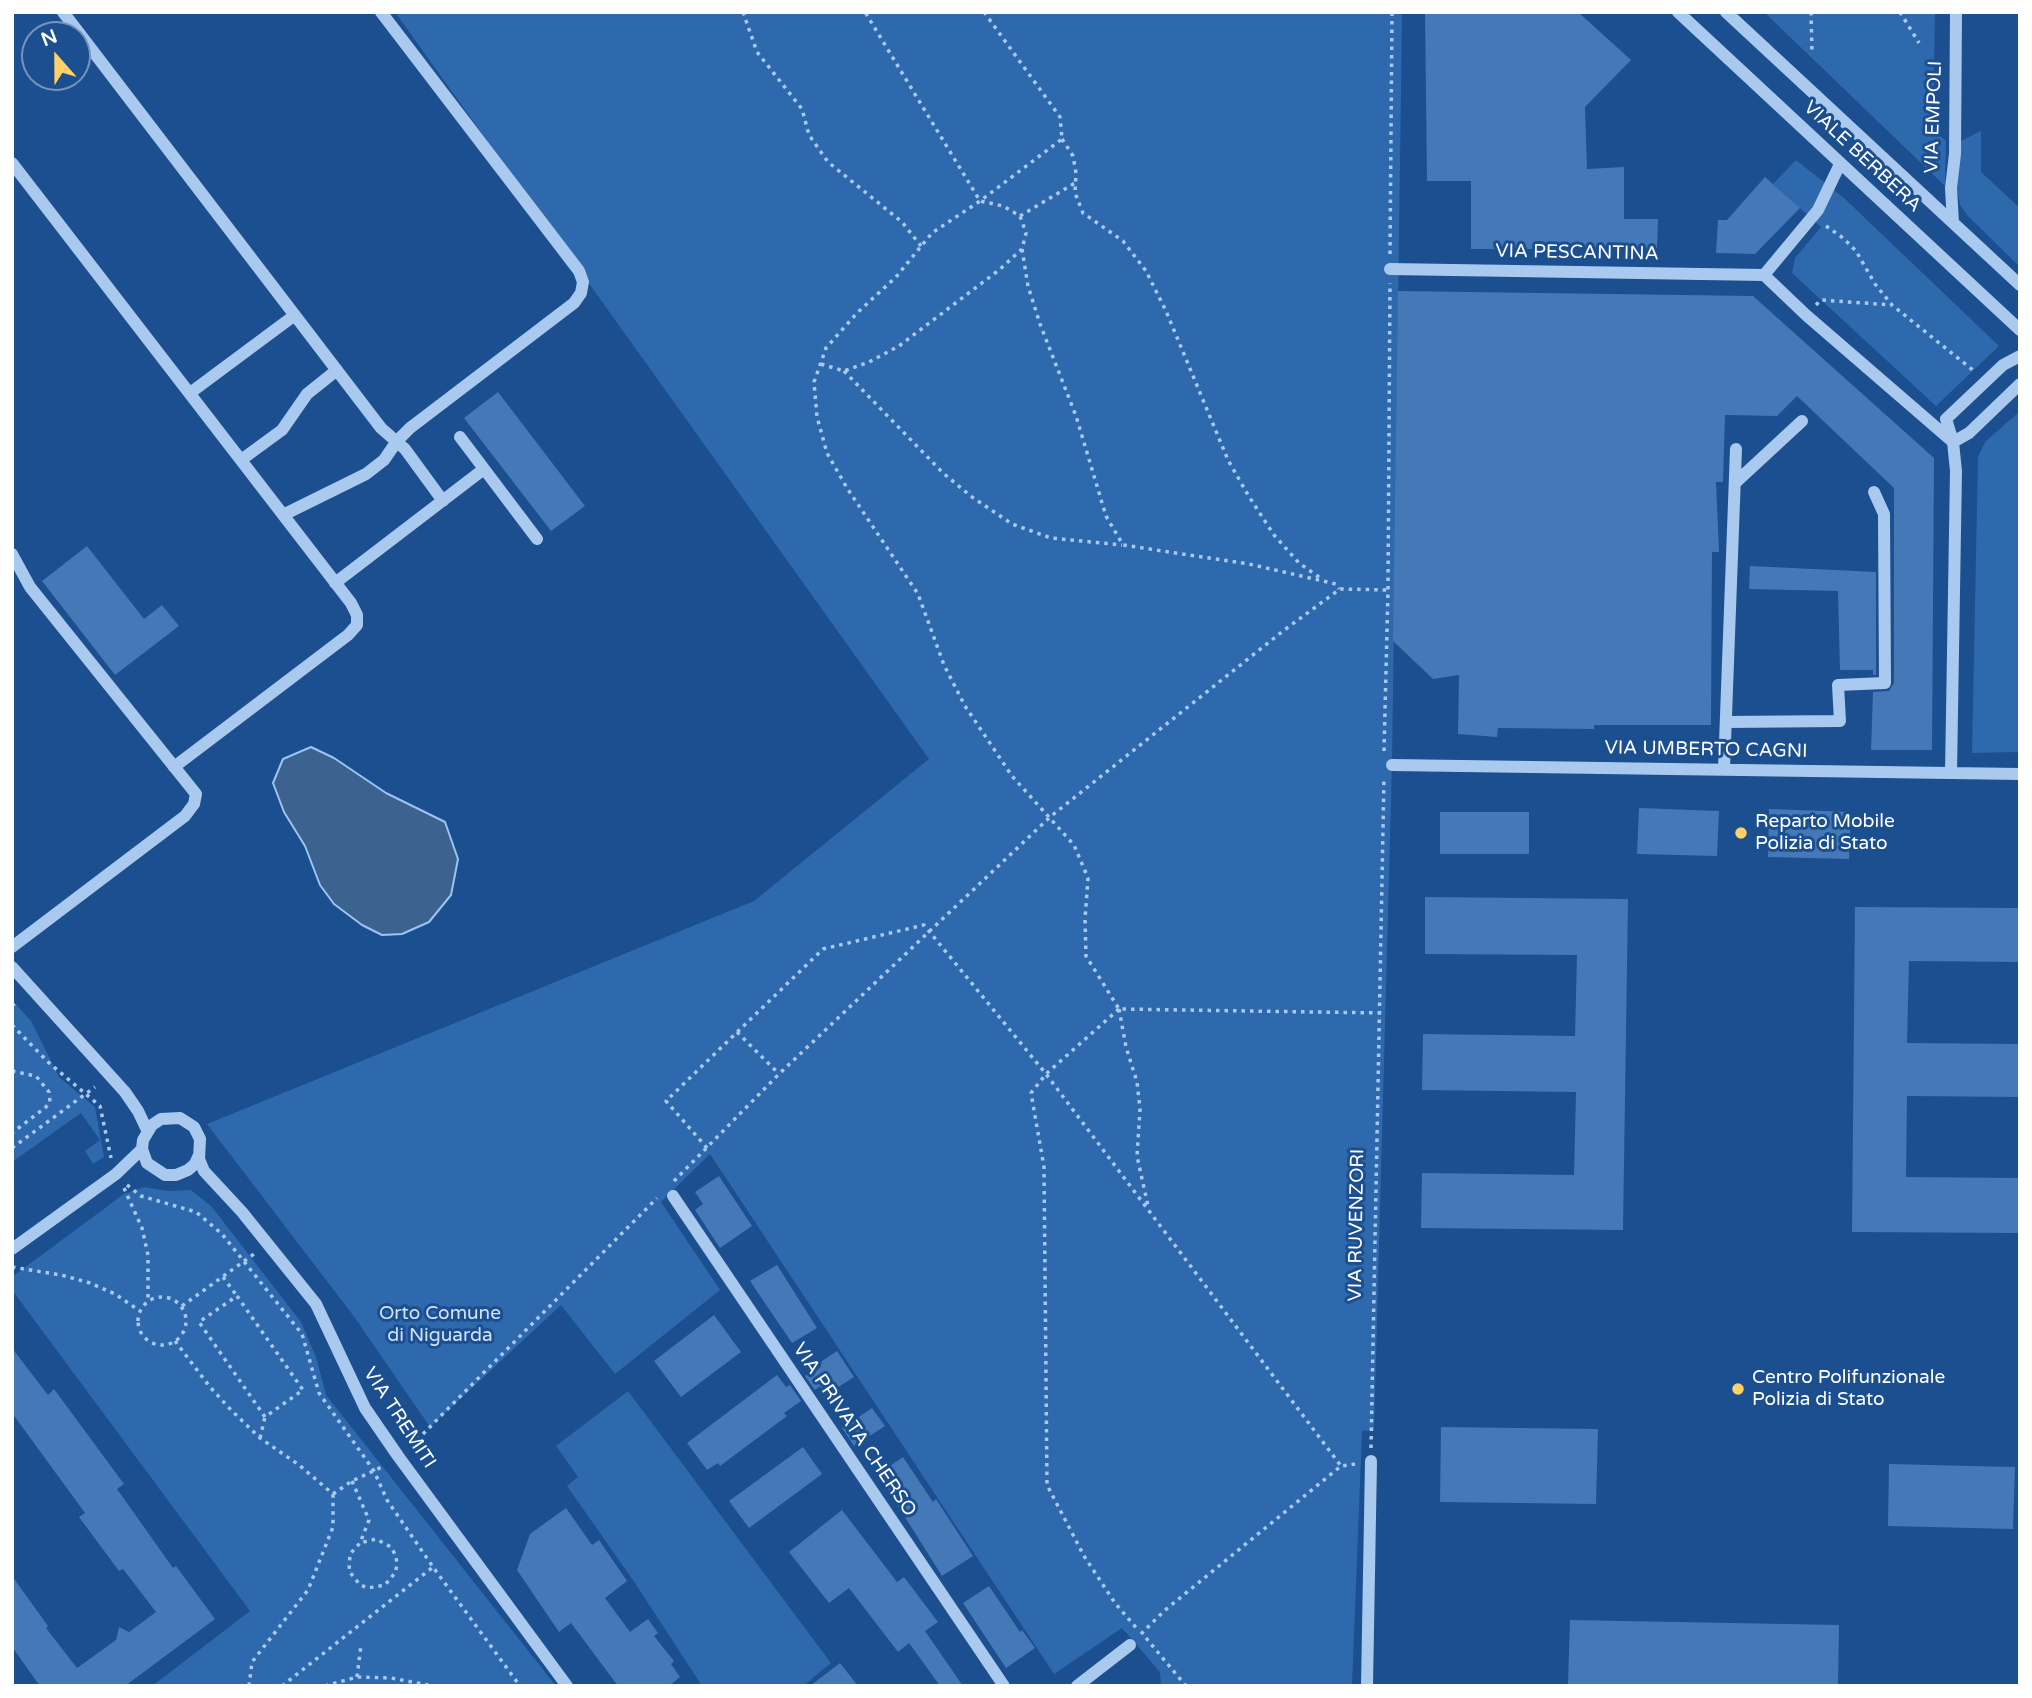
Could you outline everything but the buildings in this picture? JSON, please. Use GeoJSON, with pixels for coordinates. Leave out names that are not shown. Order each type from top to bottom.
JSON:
{"type":"FeatureCollection","features":[{"type":"Feature","properties":{"kind":"street"},"geometry":{"type":"LineString","coordinates":[[63,12],[381,428],[397,441],[443,500]]}},
{"type":"Feature","properties":{"kind":"street"},"geometry":{"type":"LineString","coordinates":[[283,515],[366,474],[384,460],[410,428],[574,303],[581,293],[583,282],[579,271],[381,12]]}},
{"type":"Feature","properties":{"kind":"street","name":"VIALE BERBERA"},"geometry":{"type":"LineString","coordinates":[[1678,12],[2020,330]]}},
{"type":"Feature","properties":{"kind":"street","name":"VIALE BERBERA"},"geometry":{"type":"LineString","coordinates":[[1726,12],[2020,285]]}},
{"type":"Feature","properties":{"kind":"street","name":"VIA EMPOLI"},"geometry":{"type":"LineString","coordinates":[[1953,223],[1951,188],[1955,154],[1956,12]]}},
{"type":"Feature","properties":{"kind":"street"},"geometry":{"type":"LineString","coordinates":[[12,163],[351,603],[357,615],[357,625],[348,635],[174,767]]}},
{"type":"Feature","properties":{"kind":"street"},"geometry":{"type":"LineString","coordinates":[[1840,164],[1812,216],[1764,275],[1806,315],[1953,442]]}},
{"type":"Feature","properties":{"kind":"street","name":"VIA PESCANTINA"},"geometry":{"type":"LineString","coordinates":[[1390,269],[1764,275]]}},
{"type":"Feature","properties":{"kind":"street"},"geometry":{"type":"LineString","coordinates":[[190,393],[295,315]]}},
{"type":"Feature","properties":{"kind":"street"},"geometry":{"type":"LineString","coordinates":[[1951,773],[1956,471],[1953,442],[1946,419],[2003,365],[2020,356]]}},
{"type":"Feature","properties":{"kind":"street"},"geometry":{"type":"LineString","coordinates":[[241,460],[282,430],[293,418],[307,394],[337,370]]}},
{"type":"Feature","properties":{"kind":"street"},"geometry":{"type":"LineString","coordinates":[[1953,442],[1969,432],[2020,384]]}},
{"type":"Feature","properties":{"kind":"street"},"geometry":{"type":"LineString","coordinates":[[1735,483],[1802,421]]}},
{"type":"Feature","properties":{"kind":"street"},"geometry":{"type":"LineString","coordinates":[[460,437],[537,539]]}},
{"type":"Feature","properties":{"kind":"street"},"geometry":{"type":"LineString","coordinates":[[1724,769],[1736,449]]}},
{"type":"Feature","properties":{"kind":"street"},"geometry":{"type":"LineString","coordinates":[[335,583],[484,469]]}},
{"type":"Feature","properties":{"kind":"street"},"geometry":{"type":"LineString","coordinates":[[1727,722],[1840,721],[1839,685],[1885,683],[1884,514],[1874,492]]}},
{"type":"Feature","properties":{"kind":"street"},"geometry":{"type":"LineString","coordinates":[[12,554],[30,587],[196,794],[194,804],[185,816],[12,947]]}},
{"type":"Feature","properties":{"kind":"street","name":"VIA UMBERTO CAGNI"},"geometry":{"type":"LineString","coordinates":[[1388,764],[2020,774]]}},
{"type":"Feature","properties":{"kind":"street","name":"VIA TREMITI"},"geometry":{"type":"LineString","coordinates":[[12,967],[125,1092],[147,1130]]}},
{"type":"Feature","properties":{"kind":"street","name":"VIA TREMITI"},"geometry":{"type":"LineString","coordinates":[[138,1111],[158,1121],[174,1117],[192,1125],[200,1139],[199,1155],[204,1171],[242,1212],[316,1304],[365,1408],[398,1457],[567,1686]]}},
{"type":"Feature","properties":{"kind":"street"},"geometry":{"type":"LineString","coordinates":[[12,1249],[118,1172],[142,1149],[147,1130],[158,1121]]}},
{"type":"Feature","properties":{"kind":"street"},"geometry":{"type":"LineString","coordinates":[[142,1149],[149,1165],[165,1175],[176,1175],[188,1170],[204,1171]]}},
{"type":"Feature","properties":{"kind":"street"},"geometry":{"type":"LineString","coordinates":[[188,1170],[199,1155]]}},
{"type":"Feature","properties":{"kind":"street"},"geometry":{"type":"LineString","coordinates":[[118,1172],[149,1165]]}},
{"type":"Feature","properties":{"kind":"street","name":"VIA PRIVATA CHERSO"},"geometry":{"type":"LineString","coordinates":[[673,1196],[1004,1686]]}},
{"type":"Feature","properties":{"kind":"street"},"geometry":{"type":"LineString","coordinates":[[1367,1686],[1371,1461]]}},
{"type":"Feature","properties":{"kind":"street"},"geometry":{"type":"LineString","coordinates":[[1077,1686],[1130,1645]]}},
{"type":"Feature","properties":{"kind":"path"},"geometry":{"type":"LineString","coordinates":[[743,12],[757,52],[802,109],[809,135],[828,162],[902,222],[921,246]]}},
{"type":"Feature","properties":{"kind":"path"},"geometry":{"type":"LineString","coordinates":[[865,12],[980,201],[1003,206],[1020,216],[1026,233],[1022,248],[1028,286],[1076,416],[1106,516],[1123,545]]}},
{"type":"Feature","properties":{"kind":"path"},"geometry":{"type":"LineString","coordinates":[[984,12],[1059,117],[1062,139],[1073,156],[1075,193],[1083,213],[1123,241],[1146,271],[1166,311],[1228,460],[1248,495],[1274,536],[1299,563],[1325,581]]}},
{"type":"Feature","properties":{"kind":"path"},"geometry":{"type":"LineString","coordinates":[[1384,751],[1388,590],[1392,12]]}},
{"type":"Feature","properties":{"kind":"path"},"geometry":{"type":"LineString","coordinates":[[1811,12],[1812,52]]}},
{"type":"Feature","properties":{"kind":"path"},"geometry":{"type":"LineString","coordinates":[[1900,12],[1919,43]]}},
{"type":"Feature","properties":{"kind":"path"},"geometry":{"type":"LineString","coordinates":[[1062,139],[980,201],[932,233],[896,277],[858,313],[827,348],[814,382],[817,417],[827,453],[847,488],[918,594],[944,665],[965,706],[1012,776],[1074,845],[1088,878],[1086,956],[1119,1009],[1136,1082],[1140,1109],[1138,1156],[1149,1209]]}},
{"type":"Feature","properties":{"kind":"path"},"geometry":{"type":"LineString","coordinates":[[1020,216],[1076,182]]}},
{"type":"Feature","properties":{"kind":"path"},"geometry":{"type":"LineString","coordinates":[[1812,216],[1843,237],[1856,251],[1875,284],[1892,305],[1987,381]]}},
{"type":"Feature","properties":{"kind":"path"},"geometry":{"type":"LineString","coordinates":[[845,371],[899,346],[989,278],[1022,248]]}},
{"type":"Feature","properties":{"kind":"path"},"geometry":{"type":"LineString","coordinates":[[1806,315],[1821,300],[1892,305]]}},
{"type":"Feature","properties":{"kind":"path"},"geometry":{"type":"LineString","coordinates":[[821,364],[845,371],[943,473],[1012,524],[1051,538],[1123,545],[1249,564],[1336,584],[1340,589]]}},
{"type":"Feature","properties":{"kind":"path"},"geometry":{"type":"LineString","coordinates":[[410,1447],[779,1074],[1050,817],[1340,589],[1388,590]]}},
{"type":"Feature","properties":{"kind":"path","name":"VIA RUVENZORI"},"geometry":{"type":"LineString","coordinates":[[1371,1461],[1388,764]]}},
{"type":"Feature","properties":{"kind":"path"},"geometry":{"type":"LineString","coordinates":[[707,1148],[666,1101],[822,949],[924,925],[1046,1074],[1341,1466]]}},
{"type":"Feature","properties":{"kind":"path"},"geometry":{"type":"LineString","coordinates":[[12,1006],[18,1001]]}},
{"type":"Feature","properties":{"kind":"path"},"geometry":{"type":"LineString","coordinates":[[1186,1686],[1115,1603],[1084,1556],[1047,1485],[1044,1167],[1031,1093],[1046,1074],[1119,1009],[1381,1013]]}},
{"type":"Feature","properties":{"kind":"path"},"geometry":{"type":"LineString","coordinates":[[12,1025],[48,1062],[100,1106],[108,1152],[130,1189],[141,1196],[196,1212],[222,1234],[302,1334],[319,1393],[374,1471],[387,1500],[520,1686]]}},
{"type":"Feature","properties":{"kind":"path"},"geometry":{"type":"LineString","coordinates":[[737,1032],[779,1074]]}},
{"type":"Feature","properties":{"kind":"path"},"geometry":{"type":"LineString","coordinates":[[12,1071],[36,1076],[49,1093],[50,1102],[12,1133]]}},
{"type":"Feature","properties":{"kind":"path"},"geometry":{"type":"LineString","coordinates":[[12,1148],[95,1087]]}},
{"type":"Feature","properties":{"kind":"path"},"geometry":{"type":"LineString","coordinates":[[126,1191],[142,1228],[148,1255],[148,1301]]}},
{"type":"Feature","properties":{"kind":"path"},"geometry":{"type":"LineString","coordinates":[[182,1306],[257,1252]]}},
{"type":"Feature","properties":{"kind":"path"},"geometry":{"type":"LineString","coordinates":[[12,1267],[36,1269],[90,1283],[115,1294],[139,1311]]}},
{"type":"Feature","properties":{"kind":"path"},"geometry":{"type":"LineString","coordinates":[[223,1277],[303,1391],[264,1417]]}},
{"type":"Feature","properties":{"kind":"path"},"geometry":{"type":"LineString","coordinates":[[237,1296],[199,1322],[264,1417],[260,1438]]}},
{"type":"Feature","properties":{"kind":"path"},"geometry":{"type":"LineString","coordinates":[[155,1297],[167,1297],[182,1306],[187,1322],[185,1330],[176,1341],[167,1345],[148,1340],[139,1327],[139,1311],[148,1301],[155,1297]]}},
{"type":"Feature","properties":{"kind":"path"},"geometry":{"type":"LineString","coordinates":[[176,1341],[211,1387],[260,1438],[299,1465],[333,1494],[333,1527],[308,1590],[253,1662],[249,1686]]}},
{"type":"Feature","properties":{"kind":"path"},"geometry":{"type":"LineString","coordinates":[[1130,1645],[1164,1611],[1341,1466],[1371,1461]]}},
{"type":"Feature","properties":{"kind":"path"},"geometry":{"type":"LineString","coordinates":[[333,1494],[352,1481],[386,1465]]}},
{"type":"Feature","properties":{"kind":"path"},"geometry":{"type":"LineString","coordinates":[[352,1481],[369,1520],[360,1543],[350,1554],[348,1563],[354,1579],[368,1588],[385,1585],[396,1573],[396,1556],[391,1547],[376,1539],[360,1543]]}},
{"type":"Feature","properties":{"kind":"path"},"geometry":{"type":"LineString","coordinates":[[282,1686],[433,1567]]}},
{"type":"Feature","properties":{"kind":"path"},"geometry":{"type":"LineString","coordinates":[[357,1677],[361,1644]]}},
{"type":"Feature","properties":{"kind":"path"},"geometry":{"type":"LineString","coordinates":[[325,1686],[357,1677],[391,1678],[433,1686]]}},
{"type":"Feature","properties":{"kind":"green space","name":"Orto Comune di Niguarda"},"geometry":{"type":"Polygon","coordinates":[[[395,12],[1402,12],[1392,765],[1374,1430],[1362,1431],[1352,1686],[1161,1686],[1160,1672],[1122,1628],[1054,1674],[710,1154],[661,1202],[720,1290],[615,1374],[561,1305],[430,1427],[355,1318],[207,1124],[754,901],[929,759],[395,12]]]}},
{"type":"Feature","properties":{"kind":"green space"},"geometry":{"type":"Polygon","coordinates":[[[1764,12],[1935,12],[1933,129],[1946,141],[1945,186],[1764,12]]]}},
{"type":"Feature","properties":{"kind":"green space"},"geometry":{"type":"Polygon","coordinates":[[[1981,131],[1981,172],[2020,208],[2020,267],[1960,205],[1957,190],[1959,142],[1981,131]]]}},
{"type":"Feature","properties":{"kind":"green space"},"geometry":{"type":"Polygon","coordinates":[[[1796,160],[1844,198],[1999,346],[1936,406],[1792,273],[1795,258],[1821,227],[1773,184],[1796,160]]]}},
{"type":"Feature","properties":{"kind":"green space"},"geometry":{"type":"Polygon","coordinates":[[[2020,411],[2020,752],[1972,753],[1978,457],[1985,442],[2020,411]]]}},
{"type":"Feature","properties":{"kind":"green space"},"geometry":{"type":"Polygon","coordinates":[[[12,1000],[31,1021],[59,1077],[95,1107],[104,1157],[93,1164],[85,1151],[100,1140],[81,1113],[12,1162],[12,1000]]]}},
{"type":"Feature","properties":{"kind":"green space"},"geometry":{"type":"Polygon","coordinates":[[[144,1187],[168,1191],[191,1190],[212,1207],[301,1322],[316,1357],[326,1395],[556,1686],[152,1686],[250,1611],[12,1290],[12,1277],[124,1194],[144,1187]]]}},
{"type":"Feature","properties":{"kind":"green space"},"geometry":{"type":"Polygon","coordinates":[[[628,1391],[831,1663],[803,1686],[702,1686],[567,1486],[578,1477],[556,1446],[628,1391]]]}},
{"type":"Feature","properties":{"kind":"shaded area"},"geometry":{"type":"Polygon","coordinates":[[[311,747],[334,758],[386,793],[445,822],[458,859],[451,895],[429,922],[402,934],[382,935],[362,925],[334,904],[320,885],[305,846],[284,812],[273,783],[283,759],[311,747]]]}},
{"type":"Feature","properties":{"kind":"place","name":"Reparto Mobile Polizia di Stato"},"geometry":{"type":"Point","coordinates":[1741,833]}},
{"type":"Feature","properties":{"kind":"place","name":"Centro Polifunzionale Polizia di Stato"},"geometry":{"type":"Point","coordinates":[1738,1389]}}]}
